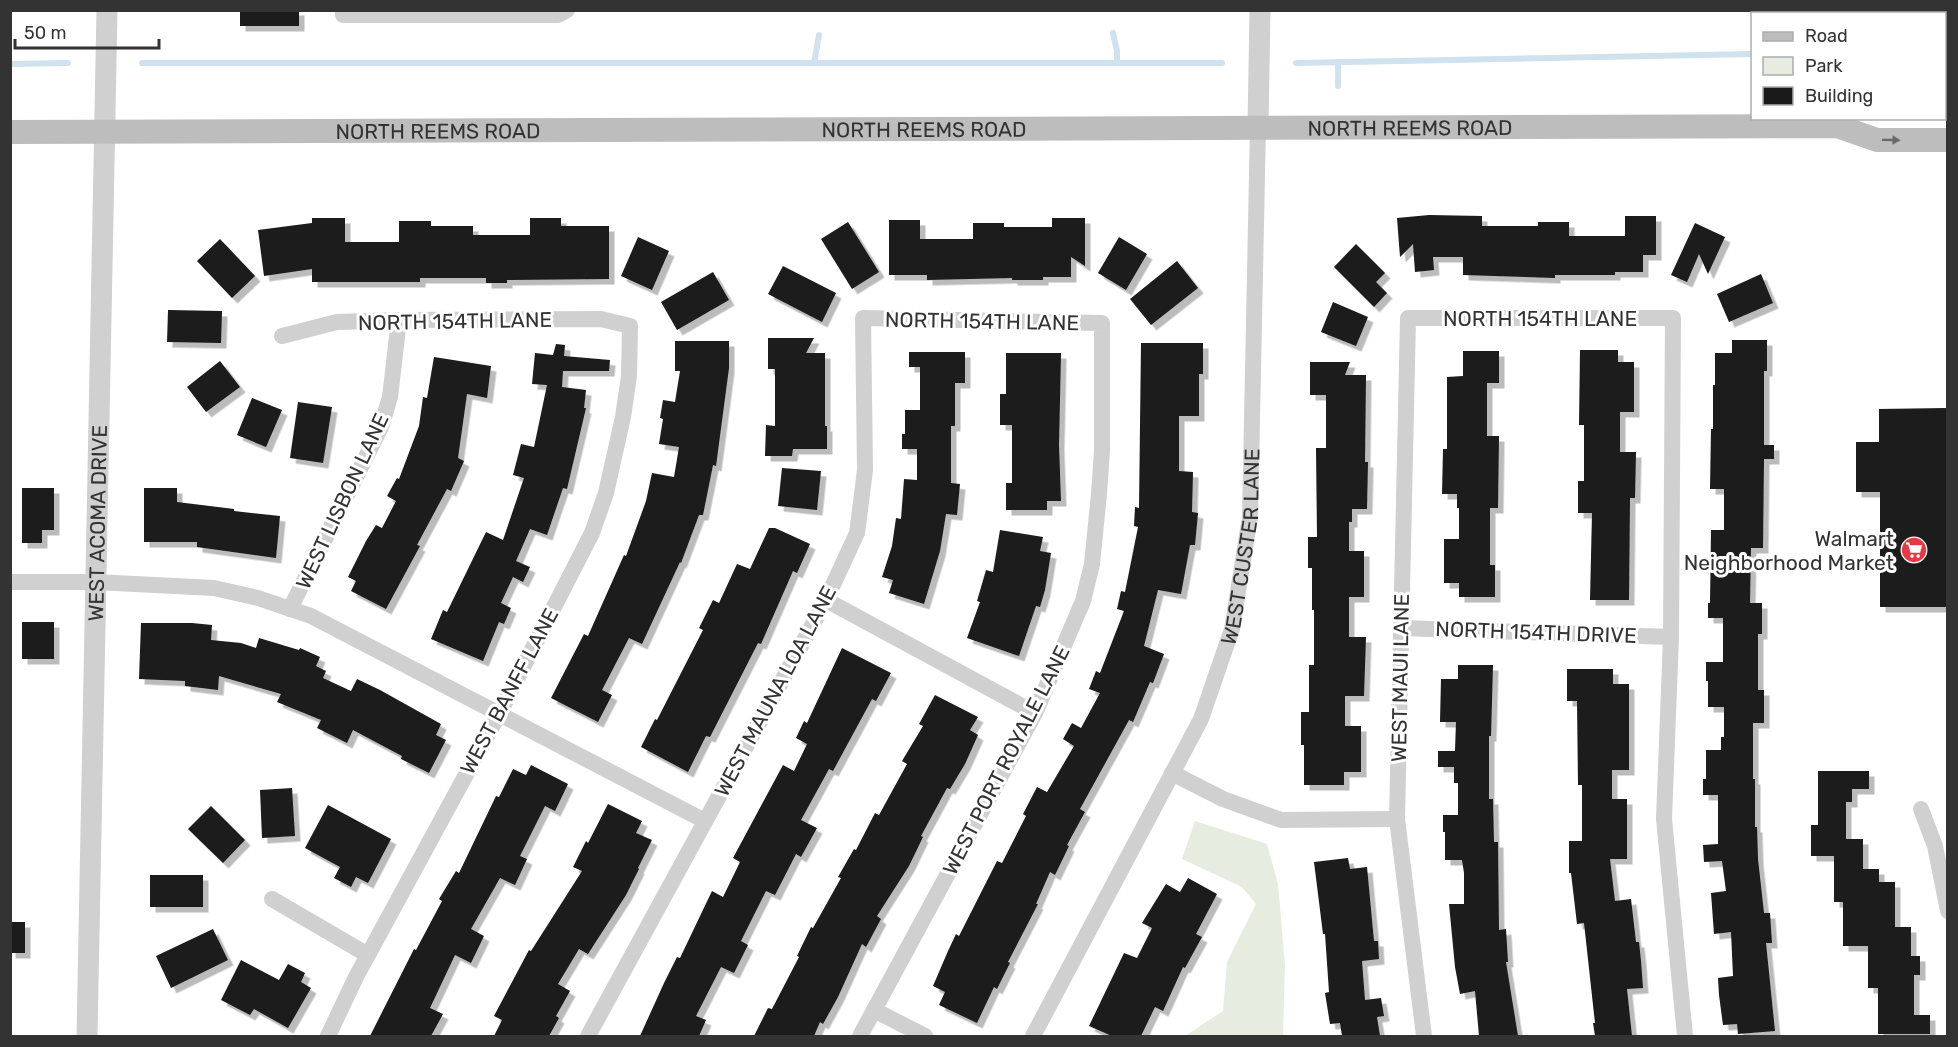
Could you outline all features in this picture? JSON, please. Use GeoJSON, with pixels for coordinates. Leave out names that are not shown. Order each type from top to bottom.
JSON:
{"type":"FeatureCollection","features":[{"type":"Feature","properties":{"kind":"main road","name":"NORTH REEMS ROAD"},"geometry":{"type":"LineString","coordinates":[[10,132],[1844,122],[1877,140],[1947,140]]}},
{"type":"Feature","properties":{"kind":"street","name":"WEST ACOMA DRIVE"},"geometry":{"type":"LineString","coordinates":[[87,1036],[107,10]]}},
{"type":"Feature","properties":{"kind":"street"},"geometry":{"type":"LineString","coordinates":[[343,13],[558,15],[567,10]]}},
{"type":"Feature","properties":{"kind":"street","name":"WEST CUSTER LANE"},"geometry":{"type":"LineString","coordinates":[[1033,1036],[1201,719],[1232,629],[1250,517],[1260,10]]}},
{"type":"Feature","properties":{"kind":"street","name":"NORTH 154TH LANE"},"geometry":{"type":"LineString","coordinates":[[863,318],[1102,324]]}},
{"type":"Feature","properties":{"kind":"street","name":"WEST MAUNA LOA LANE"},"geometry":{"type":"LineString","coordinates":[[588,1036],[826,600],[857,533],[865,470],[863,318]]}},
{"type":"Feature","properties":{"kind":"street","name":"NORTH 154TH LANE"},"geometry":{"type":"LineString","coordinates":[[1408,318],[1673,318],[1671,637]]}},
{"type":"Feature","properties":{"kind":"street","name":"WEST MAUI LANE"},"geometry":{"type":"LineString","coordinates":[[1408,318],[1397,819],[1424,1036]]}},
{"type":"Feature","properties":{"kind":"street","name":"NORTH 154TH LANE"},"geometry":{"type":"LineString","coordinates":[[282,336],[337,322],[399,320],[601,319],[630,326]]}},
{"type":"Feature","properties":{"kind":"street","name":"WEST LISBON LANE"},"geometry":{"type":"LineString","coordinates":[[290,609],[381,427],[390,397],[399,320]]}},
{"type":"Feature","properties":{"kind":"street","name":"WEST PORT ROYALE LANE"},"geometry":{"type":"LineString","coordinates":[[860,1036],[1035,713],[1083,601],[1092,564],[1102,451],[1102,324]]}},
{"type":"Feature","properties":{"kind":"street","name":"WEST BANFF LANE"},"geometry":{"type":"LineString","coordinates":[[328,1036],[368,955],[499,714],[592,532],[606,493],[623,417],[629,376],[630,326]]}},
{"type":"Feature","properties":{"kind":"street"},"geometry":{"type":"LineString","coordinates":[[10,582],[95,582],[214,588],[258,598],[311,616],[705,821]]}},
{"type":"Feature","properties":{"kind":"street"},"geometry":{"type":"LineString","coordinates":[[826,600],[1035,713]]}},
{"type":"Feature","properties":{"kind":"street","name":"NORTH 154TH DRIVE"},"geometry":{"type":"LineString","coordinates":[[1401,628],[1671,637]]}},
{"type":"Feature","properties":{"kind":"street"},"geometry":{"type":"LineString","coordinates":[[1671,637],[1664,819],[1685,1036]]}},
{"type":"Feature","properties":{"kind":"street"},"geometry":{"type":"LineString","coordinates":[[1172,774],[1223,799],[1281,820],[1397,819]]}},
{"type":"Feature","properties":{"kind":"street"},"geometry":{"type":"LineString","coordinates":[[1921,809],[1935,846],[1947,910]]}},
{"type":"Feature","properties":{"kind":"street"},"geometry":{"type":"LineString","coordinates":[[272,899],[368,955]]}},
{"type":"Feature","properties":{"kind":"street"},"geometry":{"type":"LineString","coordinates":[[874,1010],[925,1036]]}},
{"type":"Feature","properties":{"kind":"green space"},"geometry":{"type":"Polygon","coordinates":[[[1195,821],[1267,844],[1278,884],[1285,965],[1283,1036],[1185,1036],[1223,1011],[1227,962],[1256,904],[1242,887],[1182,859],[1195,821]]]}},
{"type":"Feature","properties":{"kind":"building"},"geometry":{"type":"Polygon","coordinates":[[[240,10],[299,10],[299,26],[240,26],[240,10]]]}},
{"type":"Feature","properties":{"kind":"building"},"geometry":{"type":"Polygon","coordinates":[[[1429,215],[1482,216],[1482,226],[1538,226],[1538,222],[1569,222],[1569,236],[1625,236],[1625,216],[1656,216],[1656,255],[1643,255],[1643,272],[1615,272],[1615,275],[1555,275],[1555,278],[1463,275],[1463,257],[1433,257],[1434,270],[1415,272],[1413,244],[1400,257],[1397,218],[1429,215]]]}},
{"type":"Feature","properties":{"kind":"building"},"geometry":{"type":"Polygon","coordinates":[[[312,218],[345,218],[345,242],[399,242],[399,221],[431,221],[431,226],[473,226],[473,235],[530,235],[530,218],[561,218],[561,226],[609,226],[609,279],[507,280],[507,283],[486,283],[486,278],[420,278],[420,282],[312,282],[312,269],[264,276],[258,230],[312,223],[312,218]]]}},
{"type":"Feature","properties":{"kind":"building"},"geometry":{"type":"Polygon","coordinates":[[[1052,218],[1085,218],[1085,266],[1071,257],[1071,277],[1043,277],[1043,280],[1012,280],[1012,278],[927,280],[927,275],[889,275],[889,220],[920,220],[920,239],[973,239],[973,223],[1004,223],[1004,227],[1052,227],[1052,218]]]}},
{"type":"Feature","properties":{"kind":"building"},"geometry":{"type":"Polygon","coordinates":[[[848,222],[879,272],[852,289],[821,239],[848,222]]]}},
{"type":"Feature","properties":{"kind":"building"},"geometry":{"type":"Polygon","coordinates":[[[1695,223],[1725,237],[1708,274],[1699,254],[1687,282],[1671,275],[1695,223]]]}},
{"type":"Feature","properties":{"kind":"building"},"geometry":{"type":"Polygon","coordinates":[[[638,237],[669,251],[652,290],[621,276],[638,237]]]}},
{"type":"Feature","properties":{"kind":"building"},"geometry":{"type":"Polygon","coordinates":[[[1119,237],[1147,254],[1126,290],[1098,273],[1119,237]]]}},
{"type":"Feature","properties":{"kind":"building"},"geometry":{"type":"Polygon","coordinates":[[[220,239],[255,276],[232,298],[197,261],[220,239]]]}},
{"type":"Feature","properties":{"kind":"building"},"geometry":{"type":"Polygon","coordinates":[[[1356,244],[1385,273],[1376,282],[1387,293],[1374,307],[1334,267],[1356,244]]]}},
{"type":"Feature","properties":{"kind":"building"},"geometry":{"type":"Polygon","coordinates":[[[1177,261],[1198,288],[1151,325],[1130,299],[1177,261]]]}},
{"type":"Feature","properties":{"kind":"building"},"geometry":{"type":"Polygon","coordinates":[[[783,266],[836,293],[822,322],[768,294],[783,266]]]}},
{"type":"Feature","properties":{"kind":"building"},"geometry":{"type":"Polygon","coordinates":[[[713,272],[729,300],[677,330],[661,302],[713,272]]]}},
{"type":"Feature","properties":{"kind":"building"},"geometry":{"type":"Polygon","coordinates":[[[1761,274],[1773,303],[1729,322],[1717,294],[1761,274]]]}},
{"type":"Feature","properties":{"kind":"building"},"geometry":{"type":"Polygon","coordinates":[[[1333,302],[1368,317],[1356,346],[1321,332],[1333,302]]]}},
{"type":"Feature","properties":{"kind":"building"},"geometry":{"type":"Polygon","coordinates":[[[168,310],[222,311],[221,343],[167,342],[168,310]]]}},
{"type":"Feature","properties":{"kind":"building"},"geometry":{"type":"Polygon","coordinates":[[[768,338],[814,338],[806,353],[825,353],[827,449],[793,449],[792,456],[765,456],[766,425],[775,426],[775,369],[768,369],[768,338]]]}},
{"type":"Feature","properties":{"kind":"building"},"geometry":{"type":"Polygon","coordinates":[[[1732,340],[1767,340],[1767,371],[1764,371],[1764,445],[1774,445],[1774,459],[1764,459],[1763,548],[1751,548],[1750,603],[1762,603],[1762,634],[1758,634],[1758,690],[1764,690],[1764,723],[1753,723],[1753,779],[1755,779],[1755,827],[1757,827],[1764,913],[1770,913],[1772,943],[1766,943],[1775,1031],[1738,1034],[1737,1024],[1723,1025],[1719,995],[1718,978],[1733,976],[1731,932],[1714,934],[1711,893],[1726,891],[1722,861],[1704,862],[1703,845],[1718,844],[1718,795],[1703,795],[1703,779],[1706,779],[1706,750],[1721,750],[1721,737],[1724,737],[1724,707],[1708,707],[1708,681],[1706,681],[1706,662],[1723,662],[1723,618],[1708,618],[1711,530],[1724,530],[1724,489],[1710,489],[1713,385],[1715,385],[1715,353],[1732,353],[1732,340]]]}},
{"type":"Feature","properties":{"kind":"building"},"geometry":{"type":"Polygon","coordinates":[[[675,341],[729,341],[729,368],[716,466],[713,465],[703,515],[699,515],[681,563],[642,644],[629,638],[602,690],[612,695],[598,722],[551,698],[584,634],[588,636],[624,555],[626,556],[646,501],[652,473],[674,477],[679,447],[659,444],[663,400],[675,402],[680,371],[675,371],[675,341]]]}},
{"type":"Feature","properties":{"kind":"building"},"geometry":{"type":"Polygon","coordinates":[[[1141,343],[1203,343],[1203,374],[1199,374],[1199,416],[1179,416],[1179,471],[1193,472],[1192,512],[1198,513],[1195,545],[1190,545],[1181,594],[1158,590],[1144,646],[1164,654],[1153,683],[1150,682],[1133,722],[1129,720],[1080,809],[1085,812],[1067,845],[1069,846],[1055,875],[1050,872],[1036,904],[1038,904],[1008,962],[1010,963],[997,989],[994,987],[977,1023],[939,1005],[945,992],[933,986],[956,934],[959,936],[997,861],[1002,863],[1026,816],[1023,814],[1037,787],[1047,792],[1074,746],[1063,739],[1072,723],[1081,728],[1100,693],[1089,689],[1096,671],[1100,673],[1124,611],[1117,609],[1121,591],[1125,592],[1138,527],[1134,526],[1135,507],[1139,508],[1141,343]]]}},
{"type":"Feature","properties":{"kind":"building"},"geometry":{"type":"Polygon","coordinates":[[[556,344],[565,345],[564,356],[610,360],[609,371],[563,371],[562,387],[586,390],[584,408],[586,408],[567,489],[563,488],[547,535],[530,529],[516,561],[530,567],[523,582],[513,577],[501,603],[511,608],[504,624],[499,622],[483,661],[431,639],[443,610],[447,612],[486,532],[503,540],[524,478],[513,475],[521,444],[534,447],[547,385],[532,384],[535,353],[553,355],[556,344]]]}},
{"type":"Feature","properties":{"kind":"building"},"geometry":{"type":"Polygon","coordinates":[[[1580,350],[1618,350],[1618,362],[1634,362],[1634,412],[1620,412],[1620,452],[1636,452],[1635,498],[1630,498],[1629,600],[1590,600],[1592,513],[1578,513],[1578,481],[1584,481],[1584,425],[1579,425],[1580,350]]]}},
{"type":"Feature","properties":{"kind":"building"},"geometry":{"type":"Polygon","coordinates":[[[1463,351],[1499,351],[1499,383],[1487,383],[1487,436],[1499,436],[1498,508],[1490,508],[1490,565],[1495,565],[1495,597],[1459,597],[1459,583],[1444,583],[1444,539],[1459,539],[1457,494],[1442,494],[1443,449],[1447,449],[1447,377],[1463,376],[1463,351]]]}},
{"type":"Feature","properties":{"kind":"building"},"geometry":{"type":"Polygon","coordinates":[[[909,352],[965,352],[965,383],[955,383],[955,426],[951,426],[951,483],[960,484],[957,515],[946,514],[940,551],[924,604],[889,593],[893,580],[882,577],[892,546],[896,518],[901,519],[904,479],[917,480],[917,449],[902,449],[902,434],[905,434],[905,410],[920,410],[920,367],[909,367],[909,352]]]}},
{"type":"Feature","properties":{"kind":"building"},"geometry":{"type":"Polygon","coordinates":[[[1006,353],[1061,353],[1059,445],[1061,501],[1047,501],[1047,510],[1006,510],[1006,483],[1012,483],[1012,425],[1000,425],[1000,394],[1006,394],[1006,353]]]}},
{"type":"Feature","properties":{"kind":"building"},"geometry":{"type":"Polygon","coordinates":[[[434,357],[491,366],[487,398],[467,394],[458,458],[464,461],[451,491],[447,489],[386,609],[351,591],[356,581],[348,577],[376,525],[382,528],[396,501],[387,496],[397,478],[399,479],[419,426],[423,397],[427,398],[434,357]]]}},
{"type":"Feature","properties":{"kind":"building"},"geometry":{"type":"Polygon","coordinates":[[[220,361],[240,387],[206,412],[187,387],[220,361]]]}},
{"type":"Feature","properties":{"kind":"building"},"geometry":{"type":"Polygon","coordinates":[[[1310,362],[1350,362],[1345,375],[1366,375],[1367,509],[1352,509],[1352,522],[1349,522],[1349,551],[1364,551],[1364,597],[1349,597],[1349,637],[1366,637],[1364,696],[1345,696],[1345,726],[1361,726],[1361,772],[1344,772],[1344,785],[1304,785],[1301,712],[1309,712],[1309,665],[1314,665],[1314,610],[1312,610],[1312,568],[1308,568],[1308,537],[1317,537],[1316,448],[1326,448],[1326,395],[1310,395],[1310,362]]]}},
{"type":"Feature","properties":{"kind":"building"},"geometry":{"type":"Polygon","coordinates":[[[252,398],[282,410],[266,447],[237,435],[252,398]]]}},
{"type":"Feature","properties":{"kind":"building"},"geometry":{"type":"Polygon","coordinates":[[[298,402],[332,407],[323,463],[290,458],[298,402]]]}},
{"type":"Feature","properties":{"kind":"building","name":"Walmart Neighborhood Market"},"geometry":{"type":"Polygon","coordinates":[[[1947,408],[1947,607],[1880,607],[1880,492],[1856,492],[1856,442],[1879,442],[1879,409],[1947,408]]]}},
{"type":"Feature","properties":{"kind":"building"},"geometry":{"type":"Polygon","coordinates":[[[782,468],[821,471],[817,510],[778,506],[782,468]]]}},
{"type":"Feature","properties":{"kind":"building"},"geometry":{"type":"Polygon","coordinates":[[[22,488],[54,488],[54,530],[42,530],[42,543],[22,543],[22,488]]]}},
{"type":"Feature","properties":{"kind":"building"},"geometry":{"type":"Polygon","coordinates":[[[144,488],[177,488],[177,502],[280,516],[276,558],[197,547],[197,542],[144,542],[144,488]]]}},
{"type":"Feature","properties":{"kind":"building"},"geometry":{"type":"Polygon","coordinates":[[[769,528],[775,528],[810,544],[797,573],[793,571],[761,644],[758,643],[710,737],[706,736],[688,772],[641,747],[703,630],[699,628],[713,600],[719,603],[737,564],[750,569],[769,528]]]}},
{"type":"Feature","properties":{"kind":"building"},"geometry":{"type":"Polygon","coordinates":[[[1000,530],[1043,537],[1040,551],[1051,553],[1040,607],[1036,606],[1019,656],[967,638],[980,602],[977,601],[986,570],[993,572],[1000,530]]]}},
{"type":"Feature","properties":{"kind":"building"},"geometry":{"type":"Polygon","coordinates":[[[22,622],[54,622],[54,659],[22,659],[22,622]]]}},
{"type":"Feature","properties":{"kind":"building"},"geometry":{"type":"Polygon","coordinates":[[[141,623],[212,625],[211,640],[241,643],[256,648],[259,638],[299,650],[300,648],[320,657],[316,666],[326,671],[323,678],[351,691],[357,679],[380,690],[441,724],[436,735],[446,740],[429,773],[353,730],[347,743],[317,728],[321,720],[277,702],[281,694],[219,676],[218,690],[185,686],[185,681],[139,679],[141,623]]]}},
{"type":"Feature","properties":{"kind":"building"},"geometry":{"type":"Polygon","coordinates":[[[842,648],[891,673],[876,701],[872,699],[833,771],[829,769],[801,820],[817,828],[801,857],[796,854],[775,895],[766,891],[741,941],[748,945],[734,973],[721,967],[696,1016],[706,1020],[699,1036],[640,1036],[664,983],[677,957],[680,958],[712,891],[723,897],[740,862],[733,858],[783,765],[794,771],[807,744],[796,738],[804,721],[807,723],[842,648]]]}},
{"type":"Feature","properties":{"kind":"building"},"geometry":{"type":"Polygon","coordinates":[[[1458,665],[1493,665],[1491,736],[1489,736],[1489,799],[1493,799],[1494,842],[1498,842],[1499,930],[1506,929],[1508,962],[1506,962],[1518,1036],[1479,1036],[1475,991],[1460,994],[1455,967],[1449,904],[1464,904],[1464,873],[1462,860],[1445,860],[1443,815],[1458,815],[1458,783],[1454,783],[1454,767],[1438,767],[1438,751],[1455,751],[1456,722],[1440,722],[1441,679],[1458,679],[1458,665]]]}},
{"type":"Feature","properties":{"kind":"building"},"geometry":{"type":"Polygon","coordinates":[[[1567,669],[1613,669],[1613,684],[1629,684],[1629,770],[1612,770],[1612,799],[1627,799],[1627,859],[1610,859],[1615,901],[1631,899],[1636,942],[1639,942],[1643,988],[1627,989],[1632,1036],[1595,1036],[1584,923],[1577,924],[1571,873],[1569,873],[1569,841],[1582,841],[1582,785],[1578,785],[1577,701],[1567,701],[1567,669]]]}},
{"type":"Feature","properties":{"kind":"building"},"geometry":{"type":"Polygon","coordinates":[[[935,695],[978,717],[970,730],[978,735],[965,764],[950,789],[947,788],[921,836],[923,837],[909,866],[877,916],[881,919],[866,947],[862,944],[838,997],[823,1024],[820,1022],[814,1036],[754,1036],[768,1008],[772,1009],[799,957],[797,956],[811,927],[813,928],[841,878],[838,877],[854,849],[856,850],[875,813],[879,815],[907,764],[902,761],[923,726],[919,724],[935,695]]]}},
{"type":"Feature","properties":{"kind":"building"},"geometry":{"type":"Polygon","coordinates":[[[531,765],[568,784],[555,811],[545,806],[520,856],[527,859],[515,885],[500,878],[471,929],[484,936],[471,963],[455,955],[430,1008],[443,1014],[431,1036],[370,1036],[414,949],[416,950],[442,901],[439,899],[456,871],[459,873],[496,796],[499,797],[513,769],[526,775],[531,765]]]}},
{"type":"Feature","properties":{"kind":"building"},"geometry":{"type":"Polygon","coordinates":[[[1818,771],[1869,771],[1869,789],[1852,789],[1852,802],[1846,802],[1846,839],[1863,839],[1863,869],[1879,869],[1879,882],[1895,882],[1895,927],[1911,927],[1911,956],[1920,956],[1920,975],[1914,975],[1914,1015],[1930,1015],[1930,1034],[1878,1034],[1878,988],[1868,988],[1868,946],[1843,946],[1843,902],[1834,902],[1834,856],[1811,856],[1811,825],[1818,825],[1818,771]]]}},
{"type":"Feature","properties":{"kind":"building"},"geometry":{"type":"Polygon","coordinates":[[[292,788],[295,836],[262,838],[260,790],[292,788]]]}},
{"type":"Feature","properties":{"kind":"building"},"geometry":{"type":"Polygon","coordinates":[[[608,804],[642,821],[636,833],[652,840],[639,869],[626,895],[588,954],[579,949],[558,984],[570,991],[556,1016],[559,1018],[549,1036],[494,1036],[502,1020],[494,1016],[529,950],[531,951],[582,871],[573,867],[608,804]]]}},
{"type":"Feature","properties":{"kind":"building"},"geometry":{"type":"Polygon","coordinates":[[[328,805],[391,839],[368,883],[356,877],[351,887],[334,878],[340,867],[305,848],[328,805]]]}},
{"type":"Feature","properties":{"kind":"building"},"geometry":{"type":"Polygon","coordinates":[[[211,806],[245,840],[223,863],[188,829],[211,806]]]}},
{"type":"Feature","properties":{"kind":"building"},"geometry":{"type":"Polygon","coordinates":[[[1348,858],[1350,869],[1367,867],[1374,941],[1378,941],[1379,959],[1362,961],[1365,1000],[1381,998],[1384,1016],[1377,1017],[1380,1036],[1342,1036],[1340,1023],[1330,1024],[1325,993],[1329,992],[1325,934],[1323,934],[1314,862],[1348,858]]]}},
{"type":"Feature","properties":{"kind":"building"},"geometry":{"type":"Polygon","coordinates":[[[150,875],[203,875],[203,907],[150,907],[150,875]]]}},
{"type":"Feature","properties":{"kind":"building"},"geometry":{"type":"Polygon","coordinates":[[[1188,878],[1217,894],[1196,934],[1202,937],[1185,968],[1183,967],[1163,1011],[1155,1007],[1141,1036],[1112,1036],[1089,1026],[1124,953],[1137,958],[1152,928],[1142,923],[1166,884],[1180,892],[1188,878]]]}},
{"type":"Feature","properties":{"kind":"building"},"geometry":{"type":"Polygon","coordinates":[[[10,922],[25,922],[25,953],[10,953],[10,922]]]}},
{"type":"Feature","properties":{"kind":"building"},"geometry":{"type":"Polygon","coordinates":[[[213,929],[228,960],[171,988],[156,956],[213,929]]]}},
{"type":"Feature","properties":{"kind":"building"},"geometry":{"type":"Polygon","coordinates":[[[241,960],[279,980],[288,964],[305,973],[301,982],[311,988],[288,1028],[254,1009],[250,1015],[221,1000],[241,960]]]}},
{"type":"Feature","properties":{"kind":"waterway"},"geometry":{"type":"LineString","coordinates":[[1113,33],[1117,63]]}},
{"type":"Feature","properties":{"kind":"waterway"},"geometry":{"type":"LineString","coordinates":[[814,63],[819,35]]}},
{"type":"Feature","properties":{"kind":"waterway"},"geometry":{"type":"LineString","coordinates":[[1296,63],[1751,54]]}},
{"type":"Feature","properties":{"kind":"waterway"},"geometry":{"type":"LineString","coordinates":[[1338,62],[1338,86]]}},
{"type":"Feature","properties":{"kind":"waterway"},"geometry":{"type":"LineString","coordinates":[[10,64],[68,63]]}},
{"type":"Feature","properties":{"kind":"waterway"},"geometry":{"type":"LineString","coordinates":[[142,63],[1222,63]]}},
{"type":"Feature","properties":{"kind":"place","name":"Walmart Neighborhood Market"},"geometry":{"type":"Point","coordinates":[1914,550]}}]}
